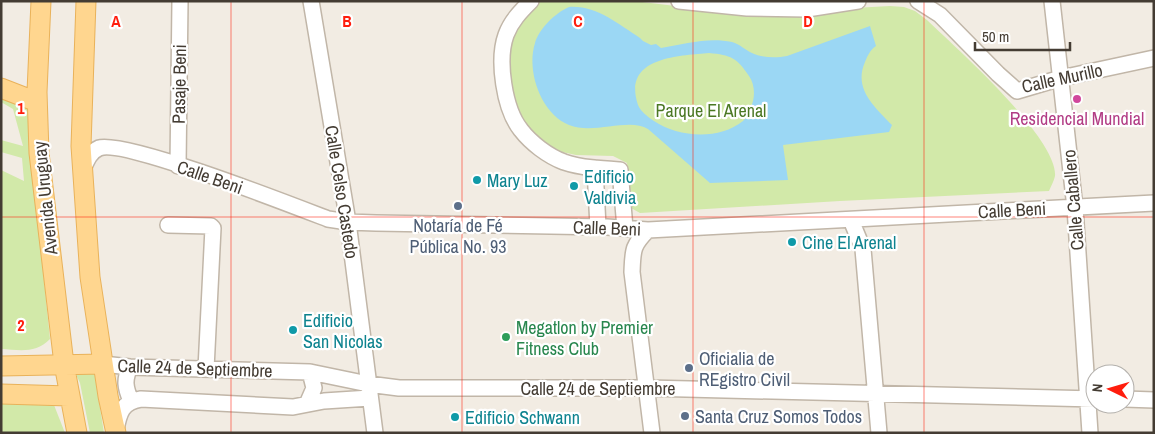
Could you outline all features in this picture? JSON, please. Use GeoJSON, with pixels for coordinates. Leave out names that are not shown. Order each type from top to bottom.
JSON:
{"type":"FeatureCollection","features":[{"type":"Feature","properties":{"kind":"main road","name":"Avenida Uruguay"},"geometry":{"type":"LineString","coordinates":[[42,1],[37,102],[39,153],[64,364],[77,433]]}},
{"type":"Feature","properties":{"kind":"main road"},"geometry":{"type":"LineString","coordinates":[[86,1],[81,146],[90,277],[103,364],[116,432]]}},
{"type":"Feature","properties":{"kind":"main road"},"geometry":{"type":"LineString","coordinates":[[1,88],[37,102]]}},
{"type":"Feature","properties":{"kind":"main road"},"geometry":{"type":"LineString","coordinates":[[1,366],[103,364]]}},
{"type":"Feature","properties":{"kind":"main road"},"geometry":{"type":"LineString","coordinates":[[1,394],[70,396]]}},
{"type":"Feature","properties":{"kind":"street","name":"Pasaje Beni"},"geometry":{"type":"LineString","coordinates":[[178,166],[180,1]]}},
{"type":"Feature","properties":{"kind":"street","name":"Calle Celso Castedo"},"geometry":{"type":"LineString","coordinates":[[311,1],[348,222],[375,433]]}},
{"type":"Feature","properties":{"kind":"street"},"geometry":{"type":"LineString","coordinates":[[531,1],[514,18],[506,35],[503,51],[504,86],[513,117],[526,135],[547,153],[563,162],[620,170],[625,228]]}},
{"type":"Feature","properties":{"kind":"street"},"geometry":{"type":"LineString","coordinates":[[679,1],[747,8],[858,1]]}},
{"type":"Feature","properties":{"kind":"street","name":"Calle Murillo"},"geometry":{"type":"LineString","coordinates":[[918,1],[937,8],[998,74],[1017,91],[1061,78],[1154,58]]}},
{"type":"Feature","properties":{"kind":"street","name":"Calle Caballero"},"geometry":{"type":"LineString","coordinates":[[1052,1],[1075,208],[1088,364]]}},
{"type":"Feature","properties":{"kind":"street","name":"Calle Beni"},"geometry":{"type":"LineString","coordinates":[[83,169],[90,154],[100,148],[129,150],[328,219],[348,222],[598,227],[648,230],[1154,203]]}},
{"type":"Feature","properties":{"kind":"street"},"geometry":{"type":"LineString","coordinates":[[595,168],[598,227]]}},
{"type":"Feature","properties":{"kind":"street"},"geometry":{"type":"LineString","coordinates":[[851,220],[862,249],[879,433]]}},
{"type":"Feature","properties":{"kind":"street"},"geometry":{"type":"LineString","coordinates":[[168,224],[211,226],[213,228],[206,369]]}},
{"type":"Feature","properties":{"kind":"street"},"geometry":{"type":"LineString","coordinates":[[648,230],[638,240],[633,249],[632,272],[652,433]]}},
{"type":"Feature","properties":{"kind":"street","name":"Calle 24 de Septiembre"},"geometry":{"type":"LineString","coordinates":[[103,364],[130,367],[310,372],[369,391]]}},
{"type":"Feature","properties":{"kind":"street"},"geometry":{"type":"LineString","coordinates":[[130,367],[125,379],[125,386],[131,401]]}},
{"type":"Feature","properties":{"kind":"street"},"geometry":{"type":"LineString","coordinates":[[307,404],[314,388],[310,372]]}},
{"type":"Feature","properties":{"kind":"street","name":"Calle 24 de Septiembre"},"geometry":{"type":"LineString","coordinates":[[116,432],[118,418],[124,407],[131,401],[141,399],[293,407],[369,391],[399,388],[647,388],[1085,399]]}},
{"type":"Feature","properties":{"kind":"street"},"geometry":{"type":"LineString","coordinates":[[1135,399],[1154,400]]}},
{"type":"Feature","properties":{"kind":"street","name":"Calle Caballero"},"geometry":{"type":"LineString","coordinates":[[1090,433],[1091,414]]}},
{"type":"Feature","properties":{"kind":"green space","name":"Parque El Arenal"},"geometry":{"type":"Polygon","coordinates":[[[537,1],[634,1],[742,14],[890,6],[904,7],[915,11],[927,20],[981,71],[1023,117],[1052,159],[1054,180],[1049,191],[640,213],[631,208],[627,163],[613,156],[576,155],[548,146],[527,130],[517,113],[511,93],[508,50],[515,30],[537,1]]]}},
{"type":"Feature","properties":{"kind":"green space"},"geometry":{"type":"Polygon","coordinates":[[[1,95],[27,107],[31,129],[34,181],[50,339],[39,347],[27,350],[1,349],[1,170],[24,181],[22,158],[1,152],[1,140],[23,146],[13,109],[1,102],[1,95]]]}},
{"type":"Feature","properties":{"kind":"green space"},"geometry":{"type":"Polygon","coordinates":[[[73,368],[94,370],[104,433],[90,433],[80,383],[73,368]]]}},
{"type":"Feature","properties":{"kind":"green space"},"geometry":{"type":"Polygon","coordinates":[[[1,403],[54,405],[65,433],[1,433],[1,403]]]}},
{"type":"Feature","properties":{"kind":"water"},"geometry":{"type":"Polygon","coordinates":[[[569,7],[579,7],[598,12],[643,41],[651,45],[656,44],[661,48],[714,40],[735,43],[756,55],[770,57],[787,56],[870,26],[876,46],[865,62],[862,81],[868,97],[892,125],[889,132],[783,145],[788,180],[710,183],[648,129],[631,125],[579,128],[559,119],[551,111],[544,102],[534,78],[533,54],[540,32],[558,13],[569,7]],[[696,54],[669,58],[645,68],[638,77],[635,89],[638,105],[644,114],[675,131],[698,134],[722,132],[743,121],[748,115],[753,101],[754,91],[752,82],[737,61],[728,56],[696,54]]]}},
{"type":"Feature","properties":{"kind":"place","name":"Residencial Mundial"},"geometry":{"type":"Point","coordinates":[1077,99]}},
{"type":"Feature","properties":{"kind":"place","name":"Mary Luz"},"geometry":{"type":"Point","coordinates":[477,180]}},
{"type":"Feature","properties":{"kind":"place","name":"Edificio Valdivia"},"geometry":{"type":"Point","coordinates":[574,186]}},
{"type":"Feature","properties":{"kind":"place","name":"Notaría de Fé Pública No. 93"},"geometry":{"type":"Point","coordinates":[458,206]}},
{"type":"Feature","properties":{"kind":"place","name":"Cine El Arenal"},"geometry":{"type":"Point","coordinates":[792,242]}},
{"type":"Feature","properties":{"kind":"place","name":"Edificio San Nicolas"},"geometry":{"type":"Point","coordinates":[293,330]}},
{"type":"Feature","properties":{"kind":"place","name":"Megatlon by Premier Fitness Club"},"geometry":{"type":"Point","coordinates":[506,337]}},
{"type":"Feature","properties":{"kind":"place","name":"Oficialia de REgistro Civil"},"geometry":{"type":"Point","coordinates":[689,368]}},
{"type":"Feature","properties":{"kind":"place","name":"Santa Cruz Somos Todos"},"geometry":{"type":"Point","coordinates":[685,416]}},
{"type":"Feature","properties":{"kind":"place","name":"Edificio Schwann"},"geometry":{"type":"Point","coordinates":[455,417]}}]}
